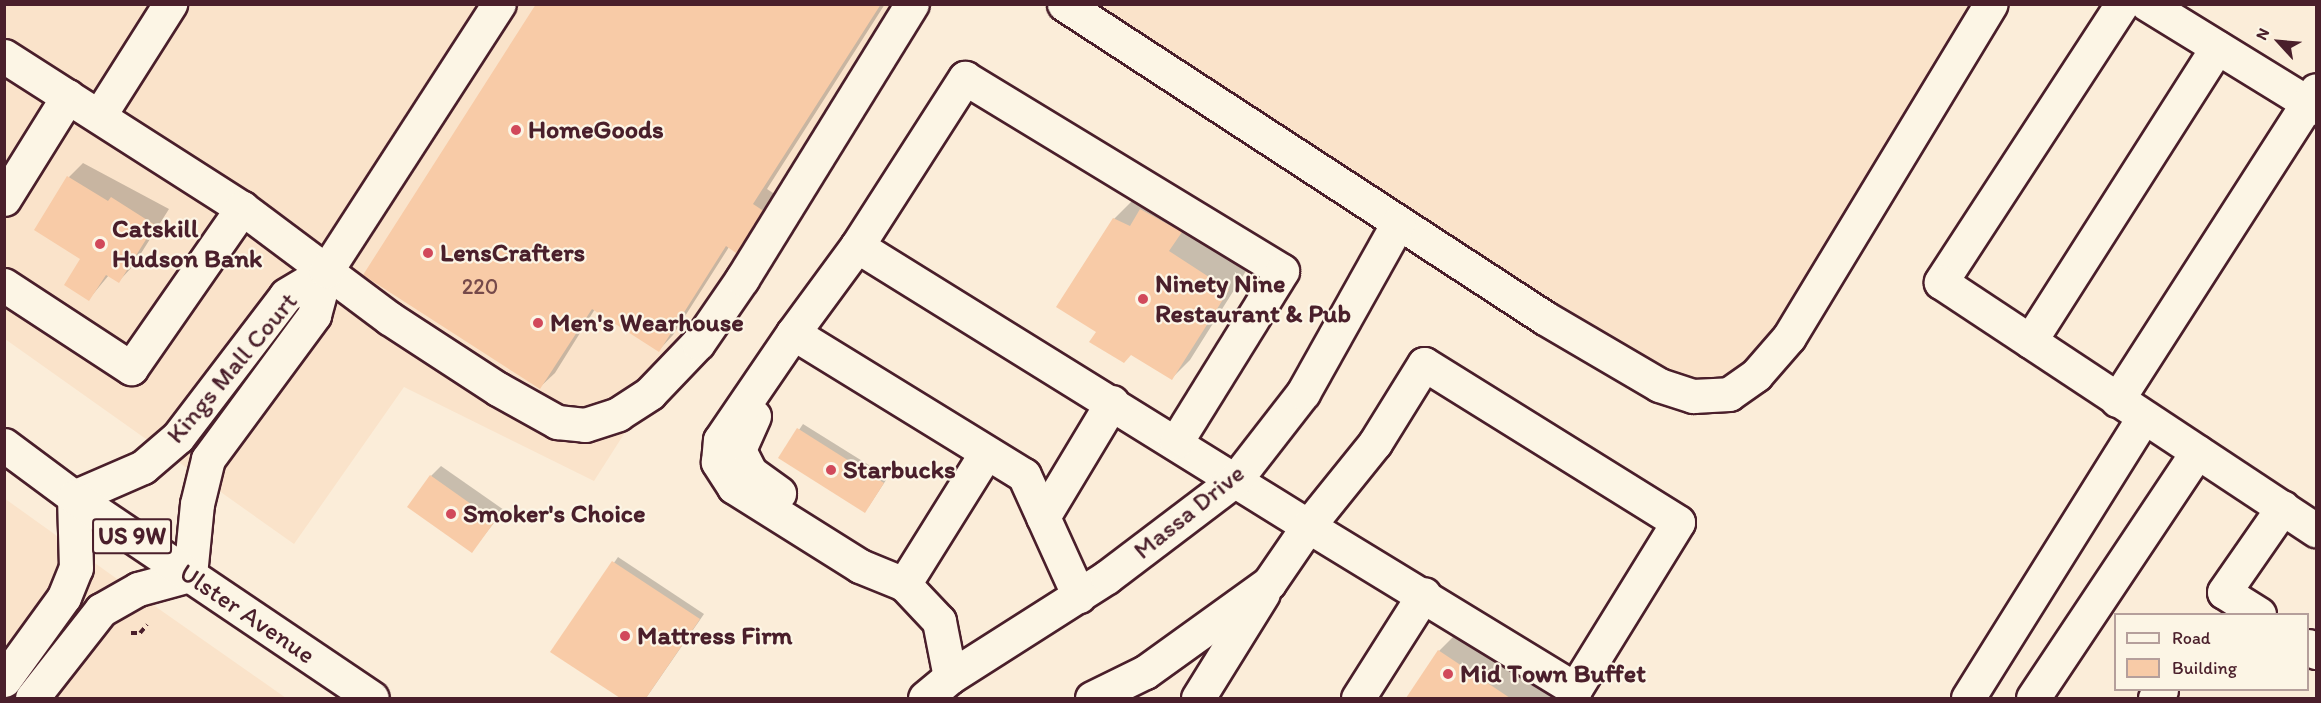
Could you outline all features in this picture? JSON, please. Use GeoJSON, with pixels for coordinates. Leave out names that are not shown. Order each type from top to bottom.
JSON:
{"type":"FeatureCollection","features":[{"type":"Feature","properties":{"kind":"street"},"geometry":{"type":"LineString","coordinates":[[99,116],[170,4]]}},
{"type":"Feature","properties":{"kind":"street","name":"Kings Mall Court"},"geometry":{"type":"LineString","coordinates":[[190,575],[197,504],[208,459],[315,315],[326,271],[500,4]]}},
{"type":"Feature","properties":{"kind":"street"},"geometry":{"type":"LineString","coordinates":[[4,56],[242,208],[326,271],[488,383],[557,422],[585,425],[618,414],[650,393],[698,344],[742,279],[912,4]]}},
{"type":"Feature","properties":{"kind":"street"},"geometry":{"type":"LineString","coordinates":[[1064,4],[1545,318],[1659,385],[1693,396],[1729,394],[1756,375],[1789,337],[1992,4]]}},
{"type":"Feature","properties":{"kind":"street"},"geometry":{"type":"LineString","coordinates":[[2122,4],[1941,282],[2316,530]]}},
{"type":"Feature","properties":{"kind":"street"},"geometry":{"type":"LineString","coordinates":[[1968,699],[2130,409],[2314,100],[2217,48],[2146,4]]}},
{"type":"Feature","properties":{"kind":"street"},"geometry":{"type":"LineString","coordinates":[[2030,341],[2217,48]]}},
{"type":"Feature","properties":{"kind":"street"},"geometry":{"type":"LineString","coordinates":[[950,677],[939,621],[904,584],[860,566],[734,487],[718,462],[720,440],[803,339],[857,246],[965,78],[1282,271],[1176,442]]}},
{"type":"Feature","properties":{"kind":"street"},"geometry":{"type":"LineString","coordinates":[[4,199],[68,96]]}},
{"type":"Feature","properties":{"kind":"street"},"geometry":{"type":"LineString","coordinates":[[4,285],[131,368],[242,208]]}},
{"type":"Feature","properties":{"kind":"street","name":"Massa Drive"},"geometry":{"type":"LineString","coordinates":[[925,699],[950,677],[1079,596],[1236,479],[1303,393],[1398,223]]}},
{"type":"Feature","properties":{"kind":"street"},"geometry":{"type":"LineString","coordinates":[[857,246],[1112,402],[1308,526],[1424,594],[1575,689],[1678,522],[1424,364],[1376,443],[1308,526],[1269,583],[1198,699]]}},
{"type":"Feature","properties":{"kind":"street","name":"Kings Mall Court"},"geometry":{"type":"LineString","coordinates":[[74,497],[143,467],[178,437],[286,295],[326,271]]}},
{"type":"Feature","properties":{"kind":"street"},"geometry":{"type":"LineString","coordinates":[[803,339],[1024,475],[1079,596]]}},
{"type":"Feature","properties":{"kind":"street"},"geometry":{"type":"LineString","coordinates":[[1043,518],[1112,402]]}},
{"type":"Feature","properties":{"kind":"street","name":"Ulster Avenue"},"geometry":{"type":"LineString","coordinates":[[4,445],[74,497],[372,699]]}},
{"type":"Feature","properties":{"kind":"street"},"geometry":{"type":"LineString","coordinates":[[2033,699],[2196,452]]}},
{"type":"Feature","properties":{"kind":"street"},"geometry":{"type":"LineString","coordinates":[[904,584],[986,453]]}},
{"type":"Feature","properties":{"kind":"street"},"geometry":{"type":"LineString","coordinates":[[4,680],[64,597],[76,568],[74,497]]}},
{"type":"Feature","properties":{"kind":"street"},"geometry":{"type":"LineString","coordinates":[[2252,613],[2217,603],[2283,507]]}},
{"type":"Feature","properties":{"kind":"street"},"geometry":{"type":"LineString","coordinates":[[32,699],[101,610],[138,590],[190,575]]}},
{"type":"Feature","properties":{"kind":"street"},"geometry":{"type":"LineString","coordinates":[[1092,699],[1145,672],[1269,583]]}},
{"type":"Feature","properties":{"kind":"street"},"geometry":{"type":"LineString","coordinates":[[1358,699],[1424,594]]}},
{"type":"Feature","properties":{"kind":"shaded area"},"geometry":{"type":"Polygon","coordinates":[[[5,5],[898,5],[594,481],[404,387],[294,544],[5,339],[5,5]]]}},
{"type":"Feature","properties":{"kind":"shaded area"},"geometry":{"type":"Polygon","coordinates":[[[1064,5],[1991,5],[1756,375],[1693,396],[1064,5]]]}},
{"type":"Feature","properties":{"kind":"shaded area"},"geometry":{"type":"Polygon","coordinates":[[[4,498],[159,609],[286,698],[5,698],[4,498]]]}},
{"type":"Feature","properties":{"kind":"building"},"geometry":{"type":"Polygon","coordinates":[[[536,4],[881,4],[753,204],[765,212],[739,255],[726,246],[659,352],[592,309],[540,389],[363,275],[536,4]]]}},
{"type":"Feature","properties":{"kind":"building","name":"Catskill Hudson Bank"},"geometry":{"type":"Polygon","coordinates":[[[67,176],[108,201],[111,197],[155,225],[119,283],[106,275],[89,301],[64,285],[80,259],[34,230],[67,176]]]}},
{"type":"Feature","properties":{"kind":"building","name":"Ninety Nine Restaurant & Pub"},"geometry":{"type":"Polygon","coordinates":[[[1140,209],[1182,232],[1169,251],[1229,290],[1172,380],[1131,355],[1124,363],[1089,342],[1096,332],[1056,307],[1113,218],[1130,226],[1140,209]]]}},
{"type":"Feature","properties":{"kind":"building","name":"Starbucks"},"geometry":{"type":"Polygon","coordinates":[[[797,428],[884,483],[865,513],[778,458],[797,428]]]}},
{"type":"Feature","properties":{"kind":"building","name":"Smoker's Choice"},"geometry":{"type":"Polygon","coordinates":[[[430,475],[495,521],[472,553],[407,507],[430,475]]]}},
{"type":"Feature","properties":{"kind":"building","name":"Mattress Firm"},"geometry":{"type":"Polygon","coordinates":[[[612,561],[700,619],[646,698],[620,698],[550,652],[612,561]]]}},
{"type":"Feature","properties":{"kind":"building","name":"Mid Town Buffet"},"geometry":{"type":"Polygon","coordinates":[[[1438,650],[1510,698],[1406,698],[1438,650]]]}},
{"type":"Feature","properties":{"kind":"place","name":"HomeGoods"},"geometry":{"type":"Point","coordinates":[516,130]}},
{"type":"Feature","properties":{"kind":"place","name":"Catskill Hudson Bank"},"geometry":{"type":"Point","coordinates":[100,244]}},
{"type":"Feature","properties":{"kind":"place","name":"LensCrafters"},"geometry":{"type":"Point","coordinates":[428,253]}},
{"type":"Feature","properties":{"kind":"place","name":"Ninety Nine Restaurant & Pub"},"geometry":{"type":"Point","coordinates":[1143,299]}},
{"type":"Feature","properties":{"kind":"place","name":"Men's Wearhouse"},"geometry":{"type":"Point","coordinates":[538,323]}},
{"type":"Feature","properties":{"kind":"place","name":"Starbucks"},"geometry":{"type":"Point","coordinates":[831,470]}},
{"type":"Feature","properties":{"kind":"place","name":"Smoker's Choice"},"geometry":{"type":"Point","coordinates":[451,514]}},
{"type":"Feature","properties":{"kind":"place","name":"Mattress Firm"},"geometry":{"type":"Point","coordinates":[625,636]}},
{"type":"Feature","properties":{"kind":"place","name":"Mid Town Buffet"},"geometry":{"type":"Point","coordinates":[1448,674]}}]}
